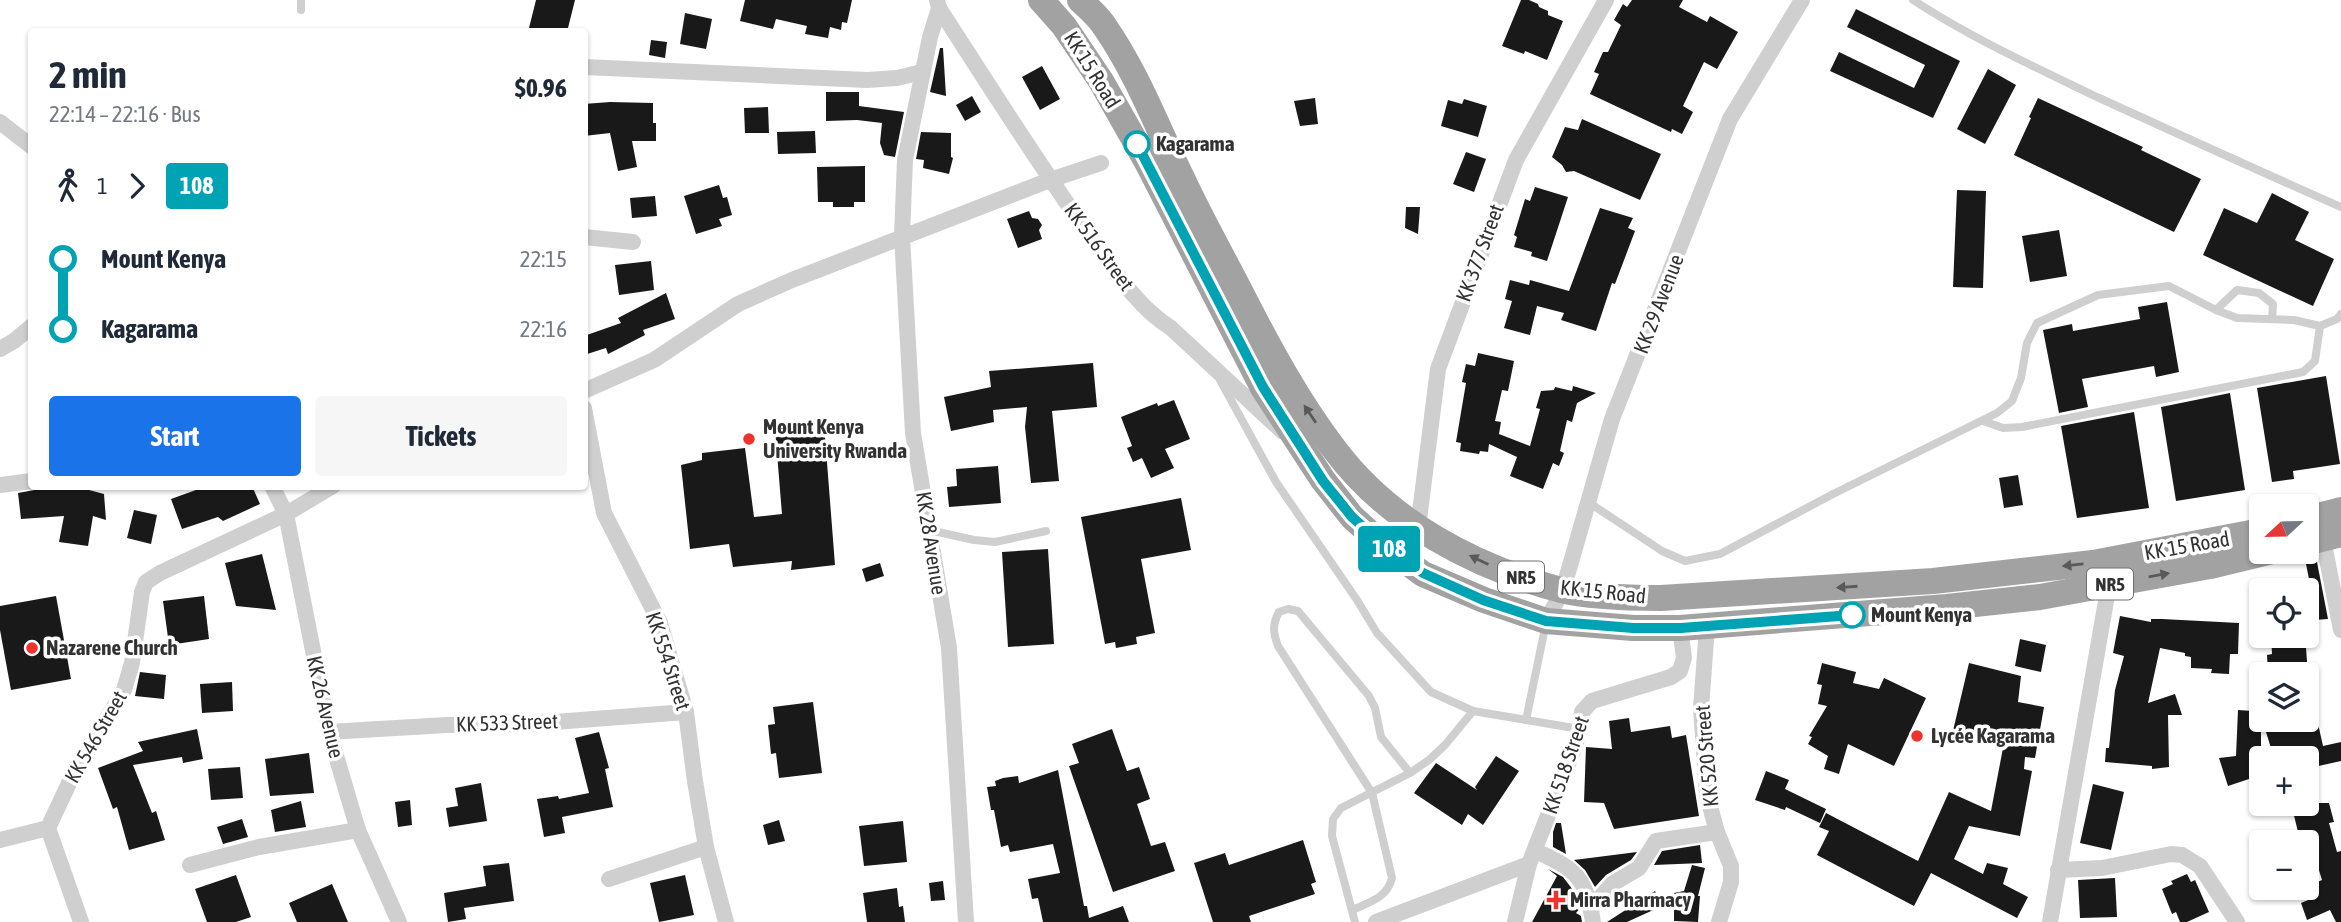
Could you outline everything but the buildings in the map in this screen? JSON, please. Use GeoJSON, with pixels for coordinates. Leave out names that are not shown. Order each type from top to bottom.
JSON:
{"type":"FeatureCollection","features":[{"type":"Feature","properties":{"kind":"highway","name":"KK 15 Road"},"geometry":{"type":"LineString","coordinates":[[1041,0],[1064,26],[1101,81],[1147,162],[1263,387],[1323,481],[1352,517],[1382,544],[1423,573],[1483,600],[1546,621],[1633,628],[1681,628],[2040,597],[2249,557]]}},
{"type":"Feature","properties":{"kind":"highway","name":"KK 15 Road"},"geometry":{"type":"LineString","coordinates":[[1080,0],[1104,25],[1139,83],[1182,179],[1254,317],[1298,397],[1336,452],[1375,494],[1418,528],[1498,570],[1563,590],[1635,598],[1661,598],[1933,581],[2093,563],[2249,533]]}},
{"type":"Feature","properties":{"kind":"highway"},"geometry":{"type":"LineString","coordinates":[[2319,534],[2341,510]]}},
{"type":"Feature","properties":{"kind":"street","name":"KK 377 Street"},"geometry":{"type":"LineString","coordinates":[[1418,528],[1438,369],[1516,160],[1606,0]]}},
{"type":"Feature","properties":{"kind":"street","name":"KK 29 Avenue"},"geometry":{"type":"LineString","coordinates":[[1546,621],[1563,590],[1612,419],[1730,120],[1802,0]]}},
{"type":"Feature","properties":{"kind":"street","name":"KK 516 Street"},"geometry":{"type":"LineString","coordinates":[[938,4],[1050,180],[1131,292],[1151,316],[1171,328],[1302,448]]}},
{"type":"Feature","properties":{"kind":"street","name":"KK 28 Avenue"},"geometry":{"type":"LineString","coordinates":[[938,4],[905,160],[902,236],[913,433],[949,648],[966,922]]}},
{"type":"Feature","properties":{"kind":"street"},"geometry":{"type":"LineString","coordinates":[[588,67],[867,80],[897,78],[922,72]]}},
{"type":"Feature","properties":{"kind":"street"},"geometry":{"type":"LineString","coordinates":[[0,122],[28,145]]}},
{"type":"Feature","properties":{"kind":"street"},"geometry":{"type":"LineString","coordinates":[[588,389],[654,360],[738,304],[792,280],[902,236],[1101,163]]}},
{"type":"Feature","properties":{"kind":"street"},"geometry":{"type":"LineString","coordinates":[[588,236],[634,242]]}},
{"type":"Feature","properties":{"kind":"street"},"geometry":{"type":"LineString","coordinates":[[0,349],[28,329]]}},
{"type":"Feature","properties":{"kind":"street","name":"KK 554 Street"},"geometry":{"type":"LineString","coordinates":[[588,429],[604,513],[660,623],[686,712],[706,847],[726,922]]}},
{"type":"Feature","properties":{"kind":"street"},"geometry":{"type":"LineString","coordinates":[[0,485],[28,482]]}},
{"type":"Feature","properties":{"kind":"street","name":"KK 26 Avenue"},"geometry":{"type":"LineString","coordinates":[[274,490],[286,514],[329,733],[358,830],[399,922]]}},
{"type":"Feature","properties":{"kind":"street"},"geometry":{"type":"LineString","coordinates":[[286,514],[326,490]]}},
{"type":"Feature","properties":{"kind":"street","name":"KK 546 Street"},"geometry":{"type":"LineString","coordinates":[[48,828],[71,779],[124,690],[132,663],[146,582],[286,514]]}},
{"type":"Feature","properties":{"kind":"street"},"geometry":{"type":"LineString","coordinates":[[2319,534],[2341,630]]}},
{"type":"Feature","properties":{"kind":"street"},"geometry":{"type":"LineString","coordinates":[[2050,922],[2109,584]]}},
{"type":"Feature","properties":{"kind":"street","name":"KK 520 Street"},"geometry":{"type":"LineString","coordinates":[[1707,627],[1701,708],[1707,795],[1717,832],[1731,866],[1731,882],[1719,922]]}},
{"type":"Feature","properties":{"kind":"street","name":"KK 518 Street"},"geometry":{"type":"LineString","coordinates":[[1515,922],[1532,858],[1580,729],[1582,712],[1592,701],[1671,677],[1680,671],[1684,658],[1681,628]]}},
{"type":"Feature","properties":{"kind":"street","name":"KK 533 Street"},"geometry":{"type":"LineString","coordinates":[[329,733],[446,724],[528,724],[686,712]]}},
{"type":"Feature","properties":{"kind":"street"},"geometry":{"type":"LineString","coordinates":[[0,840],[48,828],[81,922]]}},
{"type":"Feature","properties":{"kind":"street"},"geometry":{"type":"LineString","coordinates":[[190,865],[259,847],[358,830]]}},
{"type":"Feature","properties":{"kind":"street"},"geometry":{"type":"LineString","coordinates":[[1592,915],[1612,884],[1639,869],[1656,841],[1717,832]]}},
{"type":"Feature","properties":{"kind":"street"},"geometry":{"type":"LineString","coordinates":[[610,878],[706,847]]}},
{"type":"Feature","properties":{"kind":"street"},"geometry":{"type":"LineString","coordinates":[[2058,870],[2102,868],[2171,854],[2182,855],[2200,866],[2237,922]]}},
{"type":"Feature","properties":{"kind":"street"},"geometry":{"type":"LineString","coordinates":[[1376,922],[1532,858],[1553,859],[1579,876],[1592,915]]}},
{"type":"Feature","properties":{"kind":"lane"},"geometry":{"type":"LineString","coordinates":[[301,0],[301,10]]}},
{"type":"Feature","properties":{"kind":"lane"},"geometry":{"type":"LineString","coordinates":[[1913,0],[1945,21],[2033,67],[2341,207]]}},
{"type":"Feature","properties":{"kind":"lane"},"geometry":{"type":"LineString","coordinates":[[1588,502],[1662,551],[1685,561],[1720,554],[1833,494],[1983,421],[2012,401],[2021,378],[2027,343],[2038,323],[2098,295],[2169,286],[2237,318],[2294,320],[2320,326],[2337,319],[2341,313]]}},
{"type":"Feature","properties":{"kind":"lane"},"geometry":{"type":"LineString","coordinates":[[2216,310],[2237,290],[2259,293],[2273,304],[2272,319]]}},
{"type":"Feature","properties":{"kind":"lane"},"geometry":{"type":"LineString","coordinates":[[1983,421],[2003,428],[2022,428],[2303,372],[2315,361],[2320,326]]}},
{"type":"Feature","properties":{"kind":"lane"},"geometry":{"type":"LineString","coordinates":[[1211,365],[1276,482],[1377,633],[1431,692],[1473,711],[1580,729]]}},
{"type":"Feature","properties":{"kind":"lane"},"geometry":{"type":"LineString","coordinates":[[929,530],[995,542],[1046,531]]}},
{"type":"Feature","properties":{"kind":"lane"},"geometry":{"type":"LineString","coordinates":[[1352,909],[1384,895],[1392,878],[1371,793],[1278,646],[1273,624],[1279,612],[1288,609],[1298,611],[1369,696],[1375,708],[1381,737],[1409,773]]}},
{"type":"Feature","properties":{"kind":"lane"},"geometry":{"type":"LineString","coordinates":[[1525,720],[1546,621]]}},
{"type":"Feature","properties":{"kind":"lane"},"geometry":{"type":"LineString","coordinates":[[1355,922],[1332,836],[1333,819],[1341,808],[1429,760],[1445,746],[1473,711]]}},
{"type":"Feature","properties":{"kind":"bus line","name":"108"},"geometry":{"type":"LineString","coordinates":[[1137,144],[1263,387],[1323,481],[1352,517],[1382,544],[1423,573],[1483,600],[1546,621],[1633,628],[1681,628],[1852,615]]}},
{"type":"Feature","properties":{"kind":"place","name":"Kagarama"},"geometry":{"type":"Point","coordinates":[1137,144]}},
{"type":"Feature","properties":{"kind":"place","name":"Mount Kenya University Rwanda"},"geometry":{"type":"Point","coordinates":[749,439]}},
{"type":"Feature","properties":{"kind":"place","name":"Mount Kenya"},"geometry":{"type":"Point","coordinates":[1852,615]}},
{"type":"Feature","properties":{"kind":"place","name":"Nazarene Church"},"geometry":{"type":"Point","coordinates":[32,648]}},
{"type":"Feature","properties":{"kind":"place","name":"Lycée Kagarama"},"geometry":{"type":"Point","coordinates":[1917,736]}},
{"type":"Feature","properties":{"kind":"place","name":"Mirra Pharmacy"},"geometry":{"type":"Point","coordinates":[1556,900]}}]}
